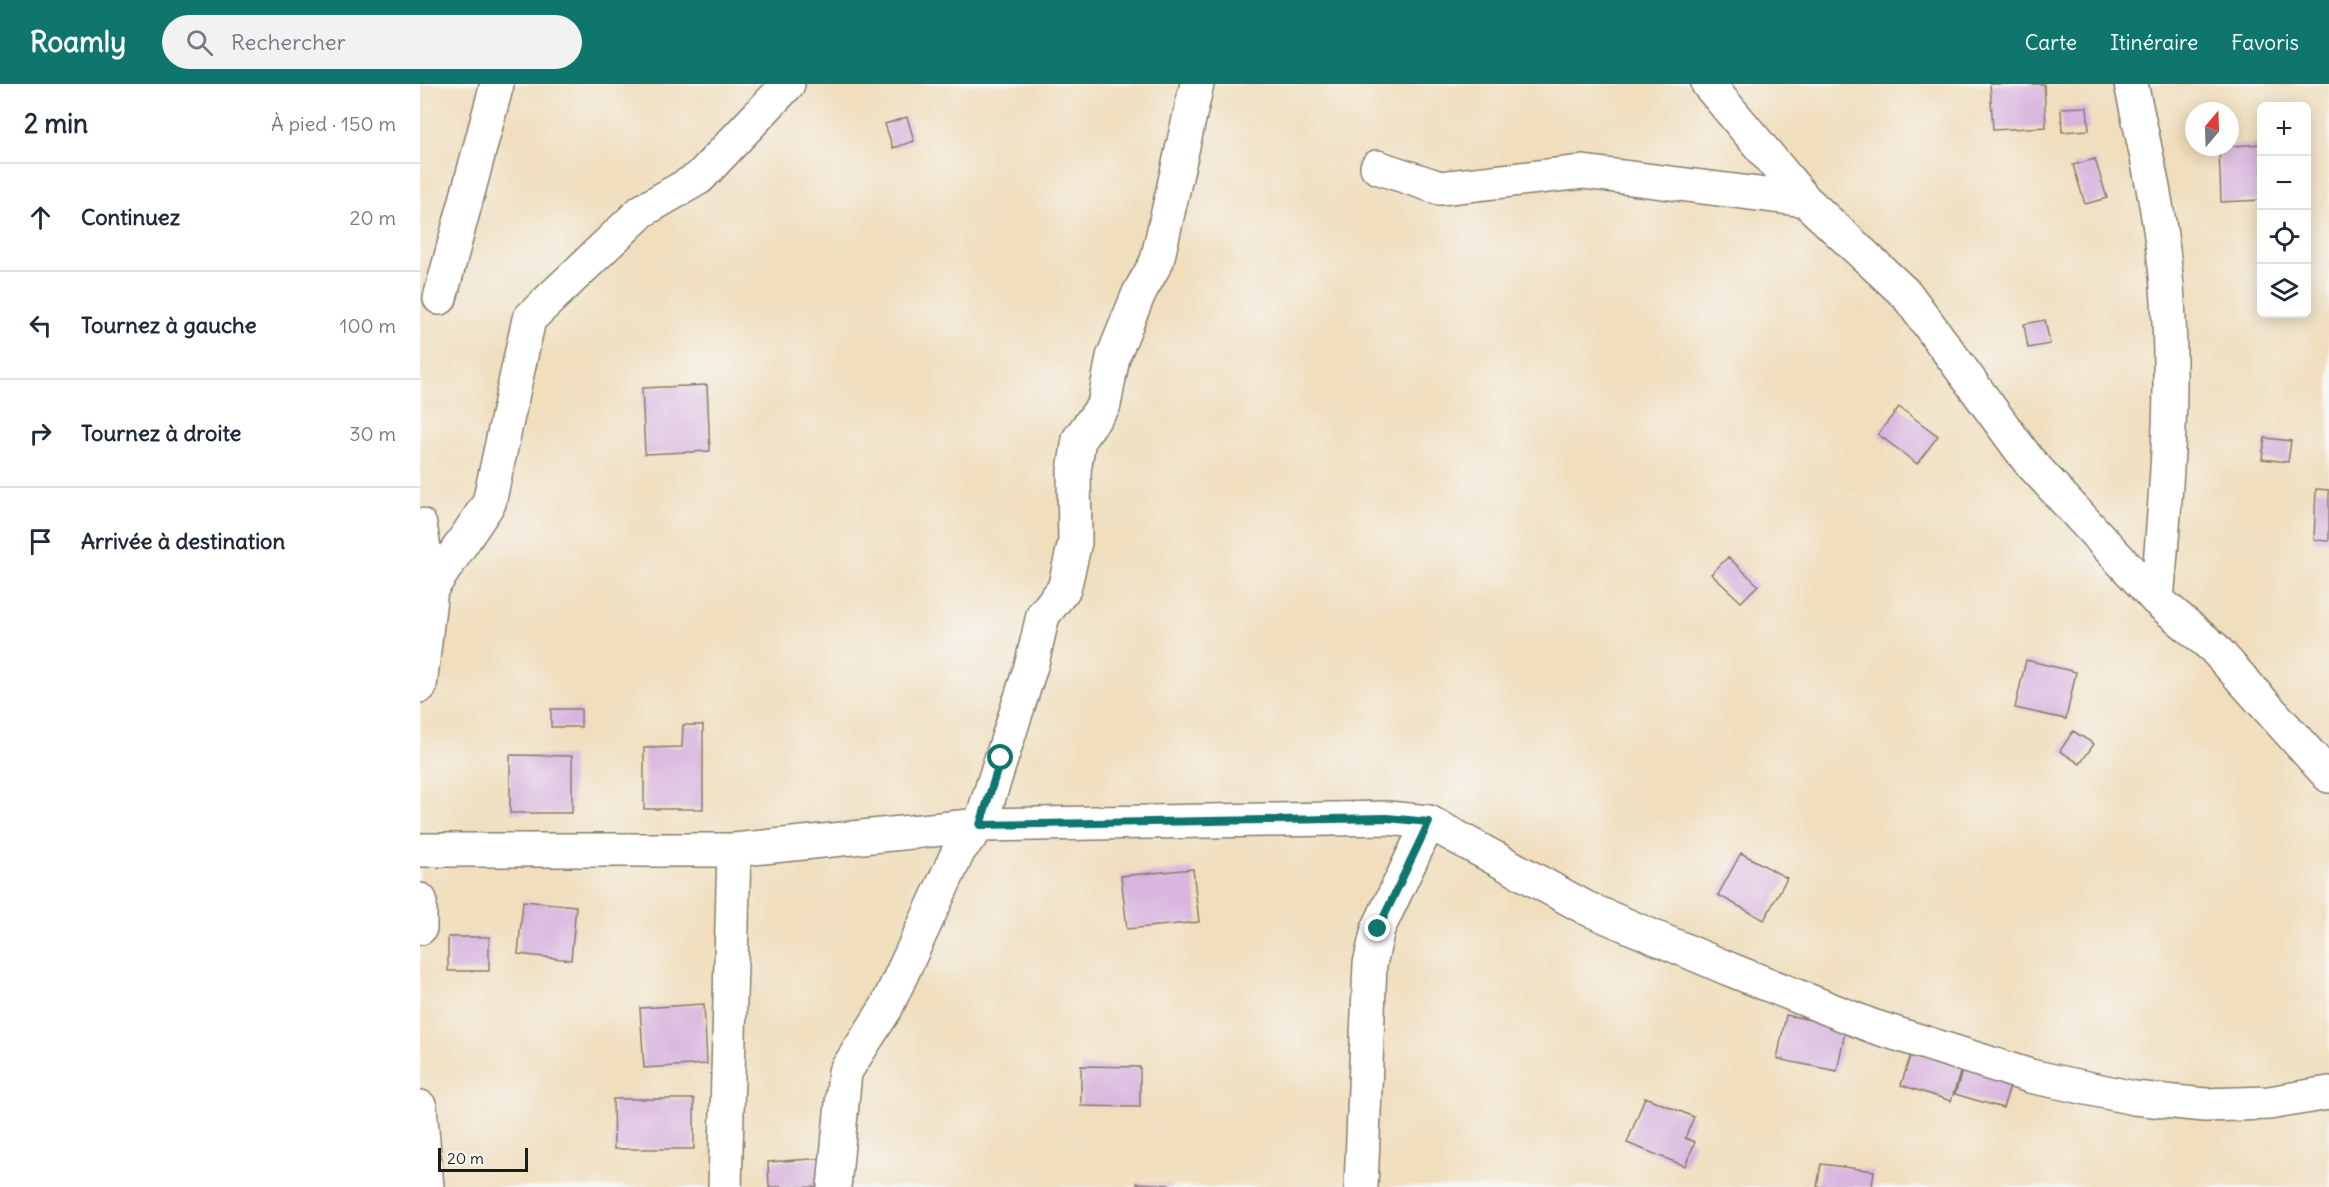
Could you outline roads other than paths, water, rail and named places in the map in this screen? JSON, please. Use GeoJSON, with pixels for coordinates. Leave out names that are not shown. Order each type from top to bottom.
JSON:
{"type":"FeatureCollection","features":[{"type":"Feature","properties":{"kind":"street"},"geometry":{"type":"LineString","coordinates":[[440,298],[497,84]]}},
{"type":"Feature","properties":{"kind":"street"},"geometry":{"type":"LineString","coordinates":[[431,589],[489,503],[529,319],[642,211],[699,178],[788,84]]}},
{"type":"Feature","properties":{"kind":"street"},"geometry":{"type":"LineString","coordinates":[[834,1187],[845,1072],[886,1008],[959,850],[980,825],[1032,663],[1043,615],[1064,589],[1075,542],[1074,471],[1079,439],[1104,405],[1113,357],[1139,294],[1157,261],[1197,84]]}},
{"type":"Feature","properties":{"kind":"street"},"geometry":{"type":"LineString","coordinates":[[1708,84],[1805,200],[1907,295],[2028,460],[2157,600],[2214,648],[2329,776]]}},
{"type":"Feature","properties":{"kind":"street"},"geometry":{"type":"LineString","coordinates":[[2131,84],[2152,172],[2167,286],[2170,429],[2157,600]]}},
{"type":"Feature","properties":{"kind":"street"},"geometry":{"type":"LineString","coordinates":[[1377,166],[1440,188],[1583,172],[1805,200]]}},
{"type":"Feature","properties":{"kind":"street"},"geometry":{"type":"LineString","coordinates":[[420,525],[431,589],[420,686]]}},
{"type":"Feature","properties":{"kind":"street"},"geometry":{"type":"LineString","coordinates":[[420,850],[734,850],[980,825],[1387,818],[1429,822],[1586,908],[1729,969],[1872,1026],[2030,1076],[2134,1098],[2205,1105],[2269,1103],[2329,1093]]}},
{"type":"Feature","properties":{"kind":"street"},"geometry":{"type":"LineString","coordinates":[[1361,1187],[1370,964],[1386,911],[1429,822]]}},
{"type":"Feature","properties":{"kind":"street"},"geometry":{"type":"LineString","coordinates":[[725,1187],[734,850]]}},
{"type":"Feature","properties":{"kind":"street"},"geometry":{"type":"LineString","coordinates":[[420,900],[420,928]]}},
{"type":"Feature","properties":{"kind":"street"},"geometry":{"type":"LineString","coordinates":[[420,1107],[428,1187]]}}]}
